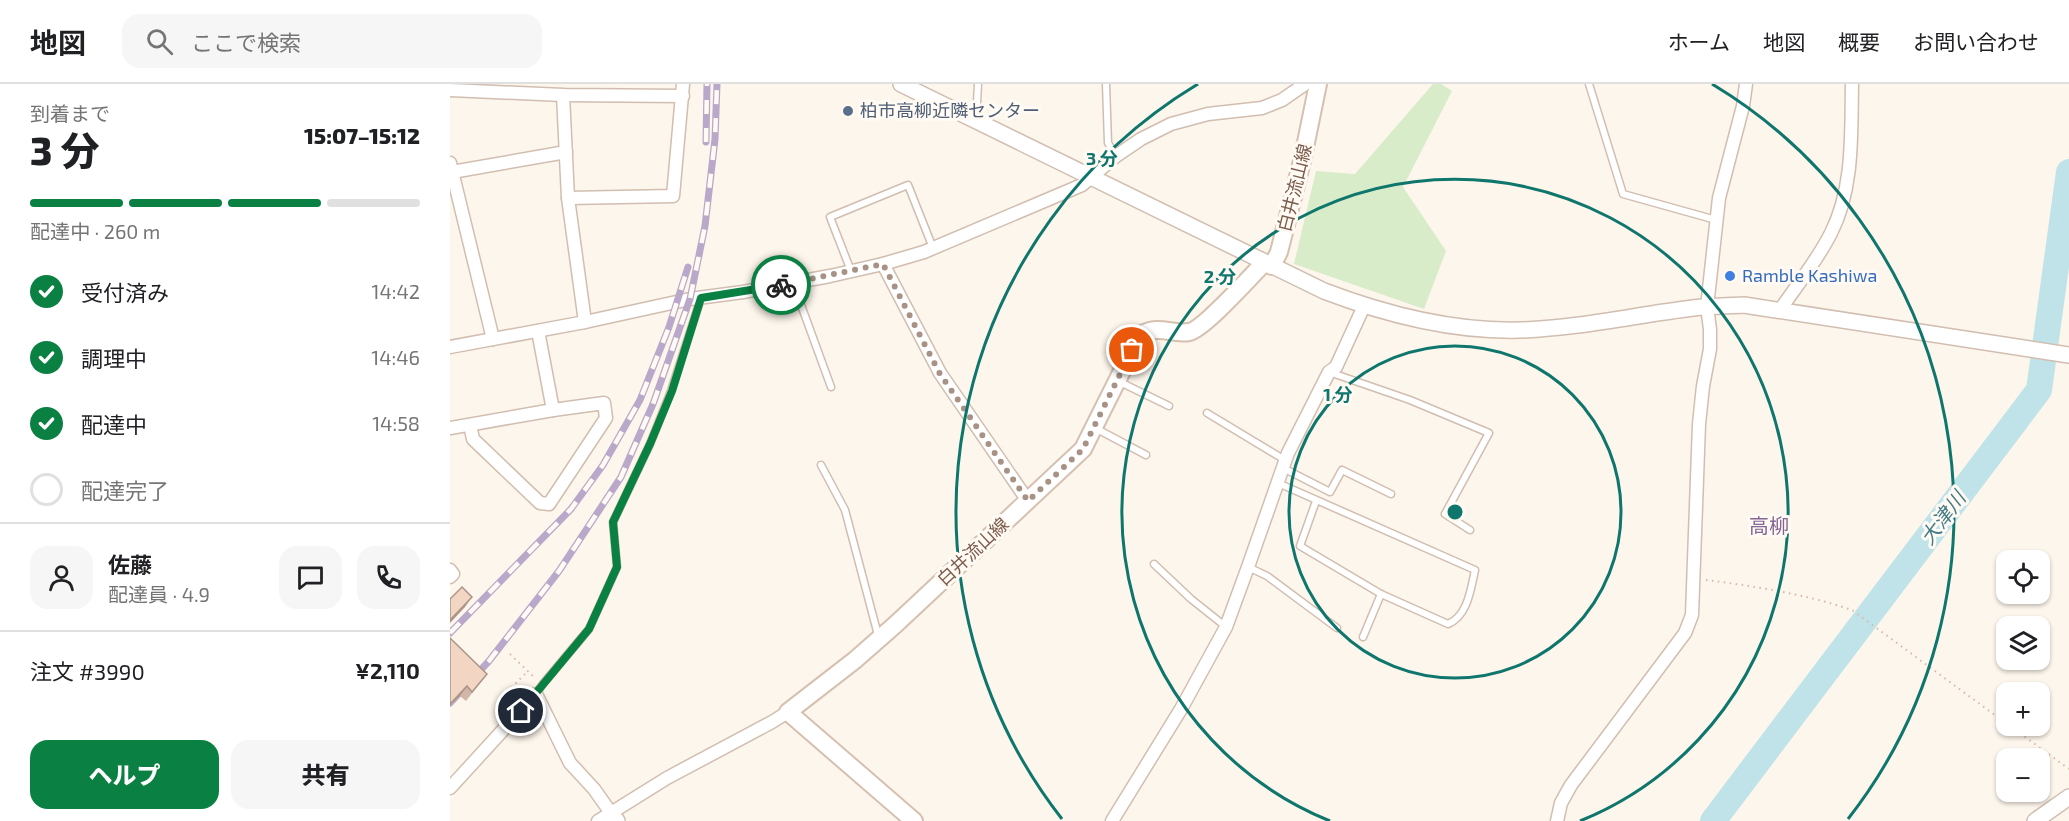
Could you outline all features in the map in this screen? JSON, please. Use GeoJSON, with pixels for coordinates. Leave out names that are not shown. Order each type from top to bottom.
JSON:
{"type":"FeatureCollection","features":[{"type":"Feature","properties":{"kind":"main road","name":"白井流山線"},"geometry":{"type":"LineString","coordinates":[[788,712],[879,639],[1083,449],[1140,335],[1151,329],[1191,332],[1203,324],[1264,263],[1272,266],[1279,252],[1303,157],[1318,84]]}},
{"type":"Feature","properties":{"kind":"main road"},"geometry":{"type":"LineString","coordinates":[[788,712],[914,821]]}},
{"type":"Feature","properties":{"kind":"street"},"geometry":{"type":"LineString","coordinates":[[902,84],[929,91],[976,121],[1324,291],[1364,306],[1415,319],[1452,326],[1519,330],[1567,327],[1707,307],[1744,305],[2066,354]]}},
{"type":"Feature","properties":{"kind":"street"},"geometry":{"type":"LineString","coordinates":[[450,347],[701,298],[793,283],[883,264],[933,249],[1082,185],[1093,178],[1116,156],[1141,139],[1171,124],[1208,114],[1262,108],[1282,100],[1305,84]]}},
{"type":"Feature","properties":{"kind":"street"},"geometry":{"type":"LineString","coordinates":[[1557,821],[1561,803],[1571,785],[1685,633],[1692,615],[1699,424],[1710,349],[1707,307],[1716,220],[1725,174],[1743,106],[1746,84]]}},
{"type":"Feature","properties":{"kind":"street"},"geometry":{"type":"LineString","coordinates":[[1780,310],[1820,252],[1832,232],[1840,211],[1846,191],[1850,156],[1852,84]]}},
{"type":"Feature","properties":{"kind":"street"},"geometry":{"type":"LineString","coordinates":[[450,90],[538,89],[563,95],[683,90],[673,196],[568,198]]}},
{"type":"Feature","properties":{"kind":"street"},"geometry":{"type":"LineString","coordinates":[[563,95],[568,198],[585,322]]}},
{"type":"Feature","properties":{"kind":"street"},"geometry":{"type":"LineString","coordinates":[[493,339],[451,168],[566,152]]}},
{"type":"Feature","properties":{"kind":"street"},"geometry":{"type":"LineString","coordinates":[[883,264],[940,374],[1028,501]]}},
{"type":"Feature","properties":{"kind":"street"},"geometry":{"type":"LineString","coordinates":[[1112,821],[1180,709],[1226,627],[1284,464],[1329,372],[1336,368],[1364,306]]}},
{"type":"Feature","properties":{"kind":"street"},"geometry":{"type":"LineString","coordinates":[[538,331],[553,410]]}},
{"type":"Feature","properties":{"kind":"street"},"geometry":{"type":"LineString","coordinates":[[450,428],[604,403],[606,418],[549,504],[540,503],[474,439],[470,425]]}},
{"type":"Feature","properties":{"kind":"street"},"geometry":{"type":"LineString","coordinates":[[450,570],[453,574],[450,577]]}},
{"type":"Feature","properties":{"kind":"street"},"geometry":{"type":"LineString","coordinates":[[450,788],[539,689],[570,763],[594,789],[609,818],[667,778],[788,712]]}},
{"type":"Feature","properties":{"kind":"street"},"geometry":{"type":"LineString","coordinates":[[2035,821],[2069,797]]}},
{"type":"Feature","properties":{"kind":"lane"},"geometry":{"type":"LineString","coordinates":[[976,121],[978,84]]}},
{"type":"Feature","properties":{"kind":"lane"},"geometry":{"type":"LineString","coordinates":[[1106,84],[1108,143],[1116,156]]}},
{"type":"Feature","properties":{"kind":"lane"},"geometry":{"type":"LineString","coordinates":[[1590,84],[1623,194],[1716,220]]}},
{"type":"Feature","properties":{"kind":"lane"},"geometry":{"type":"LineString","coordinates":[[851,271],[830,217],[908,185],[933,249]]}},
{"type":"Feature","properties":{"kind":"lane"},"geometry":{"type":"LineString","coordinates":[[793,283],[831,387]]}},
{"type":"Feature","properties":{"kind":"lane"},"geometry":{"type":"LineString","coordinates":[[539,689],[589,629],[617,567],[613,522],[672,391],[701,298]]}},
{"type":"Feature","properties":{"kind":"lane"},"geometry":{"type":"LineString","coordinates":[[1329,372],[1410,399],[1489,433],[1445,514],[1470,530]]}},
{"type":"Feature","properties":{"kind":"lane"},"geometry":{"type":"LineString","coordinates":[[1116,380],[1169,406]]}},
{"type":"Feature","properties":{"kind":"lane"},"geometry":{"type":"LineString","coordinates":[[1207,413],[1330,492],[1341,470],[1391,494]]}},
{"type":"Feature","properties":{"kind":"lane"},"geometry":{"type":"LineString","coordinates":[[1094,427],[1146,454]]}},
{"type":"Feature","properties":{"kind":"lane"},"geometry":{"type":"LineString","coordinates":[[821,465],[845,510],[879,639]]}},
{"type":"Feature","properties":{"kind":"lane"},"geometry":{"type":"LineString","coordinates":[[1277,483],[1475,570],[1468,602],[1455,621],[1448,624],[1381,594],[1300,546],[1316,501]]}},
{"type":"Feature","properties":{"kind":"lane"},"geometry":{"type":"LineString","coordinates":[[1154,564],[1191,599],[1226,627]]}},
{"type":"Feature","properties":{"kind":"lane"},"geometry":{"type":"LineString","coordinates":[[1248,567],[1267,576],[1337,628]]}},
{"type":"Feature","properties":{"kind":"lane"},"geometry":{"type":"LineString","coordinates":[[1363,637],[1381,594]]}},
{"type":"Feature","properties":{"kind":"path"},"geometry":{"type":"LineString","coordinates":[[1694,578],[1746,585],[1852,610],[1996,716]]}},
{"type":"Feature","properties":{"kind":"path"},"geometry":{"type":"LineString","coordinates":[[510,654],[528,671],[539,689]]}},
{"type":"Feature","properties":{"kind":"path"},"geometry":{"type":"LineString","coordinates":[[507,693],[528,671]]}},
{"type":"Feature","properties":{"kind":"path"},"geometry":{"type":"LineString","coordinates":[[2024,736],[2069,769]]}},
{"type":"Feature","properties":{"kind":"green space"},"geometry":{"type":"Polygon","coordinates":[[[1433,84],[1441,84],[1452,91],[1403,187],[1446,251],[1424,309],[1294,264],[1316,171],[1355,174],[1433,84]]]}},
{"type":"Feature","properties":{"kind":"building"},"geometry":{"type":"Polygon","coordinates":[[[462,587],[472,597],[450,620],[450,599],[462,587]]]}},
{"type":"Feature","properties":{"kind":"building"},"geometry":{"type":"Polygon","coordinates":[[[450,638],[487,674],[472,692],[467,686],[450,704],[450,638]]]}},
{"type":"Feature","properties":{"kind":"waterway","name":"大津川"},"geometry":{"type":"LineString","coordinates":[[1713,821],[2039,390],[2069,172]]}},
{"type":"Feature","properties":{"kind":"railway"},"geometry":{"type":"LineString","coordinates":[[706,142],[707,84]]}},
{"type":"Feature","properties":{"kind":"railway"},"geometry":{"type":"LineString","coordinates":[[450,703],[489,661],[559,571],[621,477],[653,404],[690,299],[705,226],[715,139],[717,84]]}},
{"type":"Feature","properties":{"kind":"railway"},"geometry":{"type":"LineString","coordinates":[[450,633],[571,509],[603,465],[640,400],[669,327],[688,267]]}},
{"type":"Feature","properties":{"kind":"way so far"},"geometry":{"type":"LineString","coordinates":[[781,285],[883,264],[940,374],[1028,501],[1083,449],[1132,350]]}},
{"type":"Feature","properties":{"kind":"place","name":"柏市高柳近隣センター"},"geometry":{"type":"Point","coordinates":[848,111]}},
{"type":"Feature","properties":{"kind":"place","name":"Ramble Kashiwa"},"geometry":{"type":"Point","coordinates":[1730,276]}},
{"type":"Feature","properties":{"kind":"district","name":"高柳"},"geometry":{"type":"Point","coordinates":[1769,526]}},
{"type":"Feature","properties":{"kind":"route"},"geometry":{"type":"LineString","coordinates":[[521,711],[589,629],[617,567],[613,522],[632,485],[672,391],[701,298],[781,285]]}}]}
